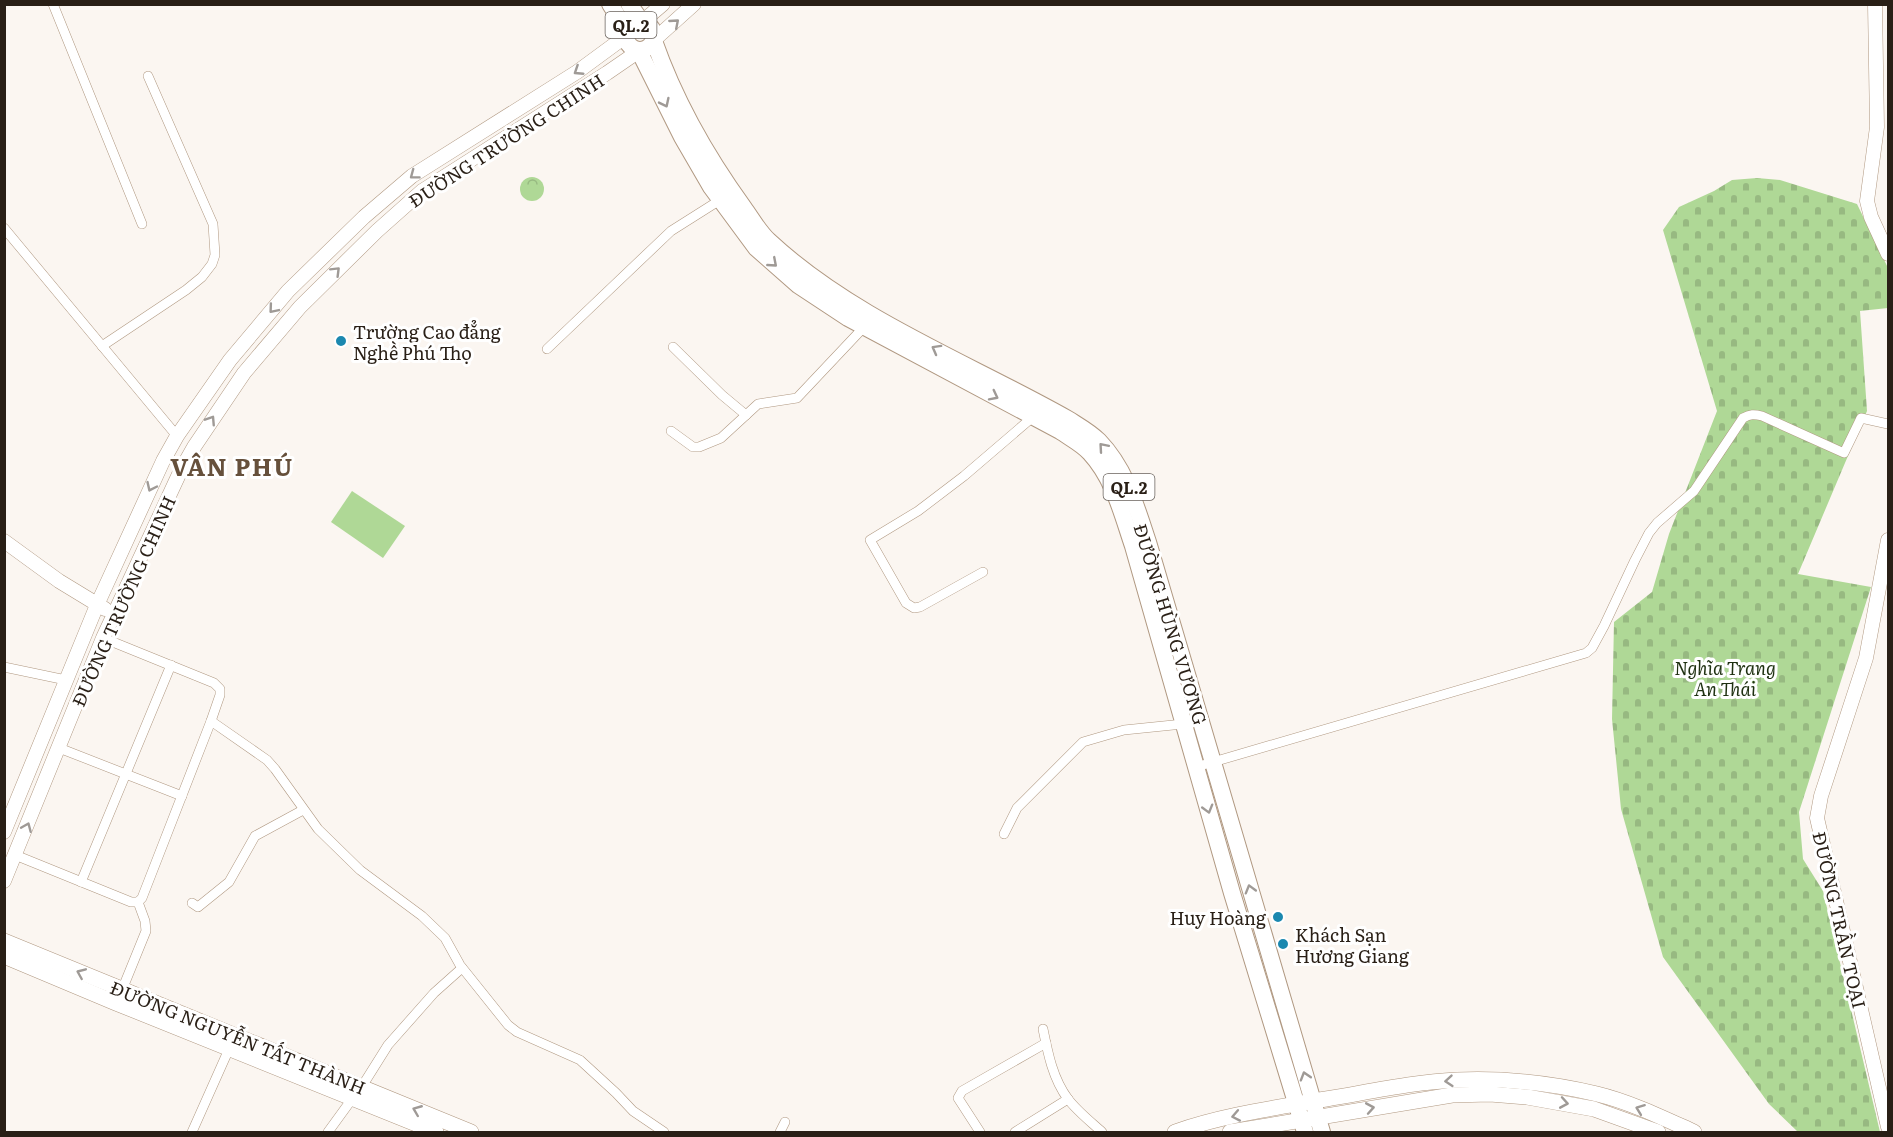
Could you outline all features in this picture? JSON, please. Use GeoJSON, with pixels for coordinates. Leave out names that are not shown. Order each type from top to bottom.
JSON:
{"type":"FeatureCollection","features":[{"type":"Feature","properties":{"kind":"highway","name":"QL.2"},"geometry":{"type":"LineString","coordinates":[[609,4],[630,46],[639,51],[648,48],[654,41],[652,28],[642,22],[629,4]]}},
{"type":"Feature","properties":{"kind":"highway","name":"QL.2"},"geometry":{"type":"LineString","coordinates":[[626,34],[633,24],[642,22]]}},
{"type":"Feature","properties":{"kind":"highway","name":"ĐƯỜNG HÙNG VƯƠNG"},"geometry":{"type":"LineString","coordinates":[[654,41],[694,131],[723,179],[767,239],[807,273],[860,308],[1040,412],[1088,452],[1114,491],[1133,546],[1183,724],[1204,764]]}},
{"type":"Feature","properties":{"kind":"highway","name":"ĐƯỜNG HÙNG VƯƠNG"},"geometry":{"type":"LineString","coordinates":[[639,51],[682,137],[720,200],[756,248],[798,285],[864,327],[1040,412],[1068,419],[1098,440],[1110,454],[1128,485],[1148,542],[1204,764],[1232,893],[1311,1126]]}},
{"type":"Feature","properties":{"kind":"main road"},"geometry":{"type":"LineString","coordinates":[[642,22],[663,4]]}},
{"type":"Feature","properties":{"kind":"main road"},"geometry":{"type":"LineString","coordinates":[[654,41],[694,4]]}},
{"type":"Feature","properties":{"kind":"main road"},"geometry":{"type":"LineString","coordinates":[[1875,4],[1877,127],[1867,201],[1871,217],[1888,254]]}},
{"type":"Feature","properties":{"kind":"main road","name":"ĐƯỜNG TRƯỜNG CHINH"},"geometry":{"type":"LineString","coordinates":[[4,832],[97,605],[163,461],[177,436],[230,360],[288,291],[364,217],[418,172],[577,72],[626,34]]}},
{"type":"Feature","properties":{"kind":"main road","name":"ĐƯỜNG TRƯỜNG CHINH"},"geometry":{"type":"LineString","coordinates":[[4,881],[103,638],[181,470],[243,373],[300,307],[377,231],[429,186],[639,51]]}},
{"type":"Feature","properties":{"kind":"main road"},"geometry":{"type":"LineString","coordinates":[[163,461],[181,470]]}},
{"type":"Feature","properties":{"kind":"main road","name":"ĐƯỜNG TRẦN TOẠI"},"geometry":{"type":"LineString","coordinates":[[1888,540],[1866,658],[1821,796],[1817,818],[1888,1127]]}},
{"type":"Feature","properties":{"kind":"main road"},"geometry":{"type":"LineString","coordinates":[[4,541],[59,581],[114,614]]}},
{"type":"Feature","properties":{"kind":"main road","name":"ĐƯỜNG NGUYỄN TẤT THÀNH"},"geometry":{"type":"LineString","coordinates":[[4,941],[357,1093],[436,1132]]}},
{"type":"Feature","properties":{"kind":"main road","name":"ĐƯỜNG NGUYỄN TẤT THÀNH"},"geometry":{"type":"LineString","coordinates":[[4,956],[229,1049],[471,1132]]}},
{"type":"Feature","properties":{"kind":"main road"},"geometry":{"type":"LineString","coordinates":[[1175,1132],[1216,1119],[1454,1080],[1492,1080],[1563,1087],[1599,1094],[1694,1132]]}},
{"type":"Feature","properties":{"kind":"main road"},"geometry":{"type":"LineString","coordinates":[[1230,1132],[1311,1126],[1368,1108],[1452,1095],[1490,1094],[1527,1097],[1594,1109],[1658,1132]]}},
{"type":"Feature","properties":{"kind":"street"},"geometry":{"type":"LineString","coordinates":[[53,4],[142,224]]}},
{"type":"Feature","properties":{"kind":"street"},"geometry":{"type":"LineString","coordinates":[[102,346],[186,290],[202,277],[212,264],[215,255],[213,224],[148,76]]}},
{"type":"Feature","properties":{"kind":"street"},"geometry":{"type":"LineString","coordinates":[[547,349],[671,231],[720,200]]}},
{"type":"Feature","properties":{"kind":"street"},"geometry":{"type":"LineString","coordinates":[[4,228],[177,436]]}},
{"type":"Feature","properties":{"kind":"street"},"geometry":{"type":"LineString","coordinates":[[671,431],[693,447],[699,447],[721,438],[761,403],[798,397],[864,327]]}},
{"type":"Feature","properties":{"kind":"street"},"geometry":{"type":"LineString","coordinates":[[673,347],[746,415]]}},
{"type":"Feature","properties":{"kind":"street"},"geometry":{"type":"LineString","coordinates":[[983,572],[920,607],[914,608],[906,603],[870,540],[918,511],[1040,412]]}},
{"type":"Feature","properties":{"kind":"street"},"geometry":{"type":"LineString","coordinates":[[1204,764],[1586,653],[1592,648],[1604,626],[1649,533],[1657,523],[1694,491],[1743,418],[1749,415],[1762,416],[1844,453],[1861,418],[1888,424]]}},
{"type":"Feature","properties":{"kind":"street"},"geometry":{"type":"LineString","coordinates":[[15,855],[131,902],[138,902],[142,898],[211,721],[220,695],[219,686],[103,638]]}},
{"type":"Feature","properties":{"kind":"street"},"geometry":{"type":"LineString","coordinates":[[81,882],[171,665]]}},
{"type":"Feature","properties":{"kind":"street"},"geometry":{"type":"LineString","coordinates":[[4,667],[66,680]]}},
{"type":"Feature","properties":{"kind":"street"},"geometry":{"type":"LineString","coordinates":[[211,721],[267,760],[318,829],[360,870],[436,927],[462,968],[508,1025],[517,1032],[580,1060],[633,1112],[664,1132]]}},
{"type":"Feature","properties":{"kind":"street"},"geometry":{"type":"LineString","coordinates":[[1004,834],[1021,802],[1083,742],[1124,730],[1183,724]]}},
{"type":"Feature","properties":{"kind":"street"},"geometry":{"type":"LineString","coordinates":[[59,748],[182,796]]}},
{"type":"Feature","properties":{"kind":"street"},"geometry":{"type":"LineString","coordinates":[[192,903],[198,907],[229,882],[255,836],[303,810]]}},
{"type":"Feature","properties":{"kind":"street"},"geometry":{"type":"LineString","coordinates":[[122,990],[146,931],[138,902]]}},
{"type":"Feature","properties":{"kind":"street"},"geometry":{"type":"LineString","coordinates":[[328,1132],[388,1045],[434,993],[462,968]]}},
{"type":"Feature","properties":{"kind":"street"},"geometry":{"type":"LineString","coordinates":[[1043,1029],[1049,1059],[1060,1086],[1068,1099],[1102,1132]]}},
{"type":"Feature","properties":{"kind":"street"},"geometry":{"type":"LineString","coordinates":[[980,1132],[958,1098],[962,1091],[1046,1043]]}},
{"type":"Feature","properties":{"kind":"street"},"geometry":{"type":"LineString","coordinates":[[192,1132],[229,1049]]}},
{"type":"Feature","properties":{"kind":"street"},"geometry":{"type":"LineString","coordinates":[[1015,1132],[1068,1099]]}},
{"type":"Feature","properties":{"kind":"street"},"geometry":{"type":"LineString","coordinates":[[780,1132],[785,1122]]}},
{"type":"Feature","properties":{"kind":"green space"},"geometry":{"type":"Polygon","coordinates":[[[532,177],[537,178],[543,184],[543,194],[537,200],[532,201],[527,200],[521,194],[520,189],[521,184],[527,178],[532,177]]]}},
{"type":"Feature","properties":{"kind":"green space","name":"Nghĩa Trang An Thái"},"geometry":{"type":"Polygon","coordinates":[[[1757,178],[1780,180],[1857,204],[1888,268],[1888,308],[1860,311],[1867,411],[1798,574],[1871,587],[1799,812],[1803,859],[1823,891],[1880,1132],[1798,1132],[1769,1104],[1663,957],[1621,809],[1612,719],[1614,622],[1652,592],[1669,534],[1717,411],[1663,230],[1679,207],[1732,180],[1757,178]]]}},
{"type":"Feature","properties":{"kind":"green space"},"geometry":{"type":"Polygon","coordinates":[[[352,491],[405,526],[383,558],[331,522],[352,491]]]}},
{"type":"Feature","properties":{"kind":"place","name":"Trường Cao đẳng Nghề Phú Thọ"},"geometry":{"type":"Point","coordinates":[341,341]}},
{"type":"Feature","properties":{"kind":"place","name":"Huy Hoàng"},"geometry":{"type":"Point","coordinates":[1278,917]}},
{"type":"Feature","properties":{"kind":"place","name":"Khách Sạn Hương Giang"},"geometry":{"type":"Point","coordinates":[1283,944]}},
{"type":"Feature","properties":{"kind":"district","name":"VÂN PHÚ"},"geometry":{"type":"Point","coordinates":[232,465]}}]}
